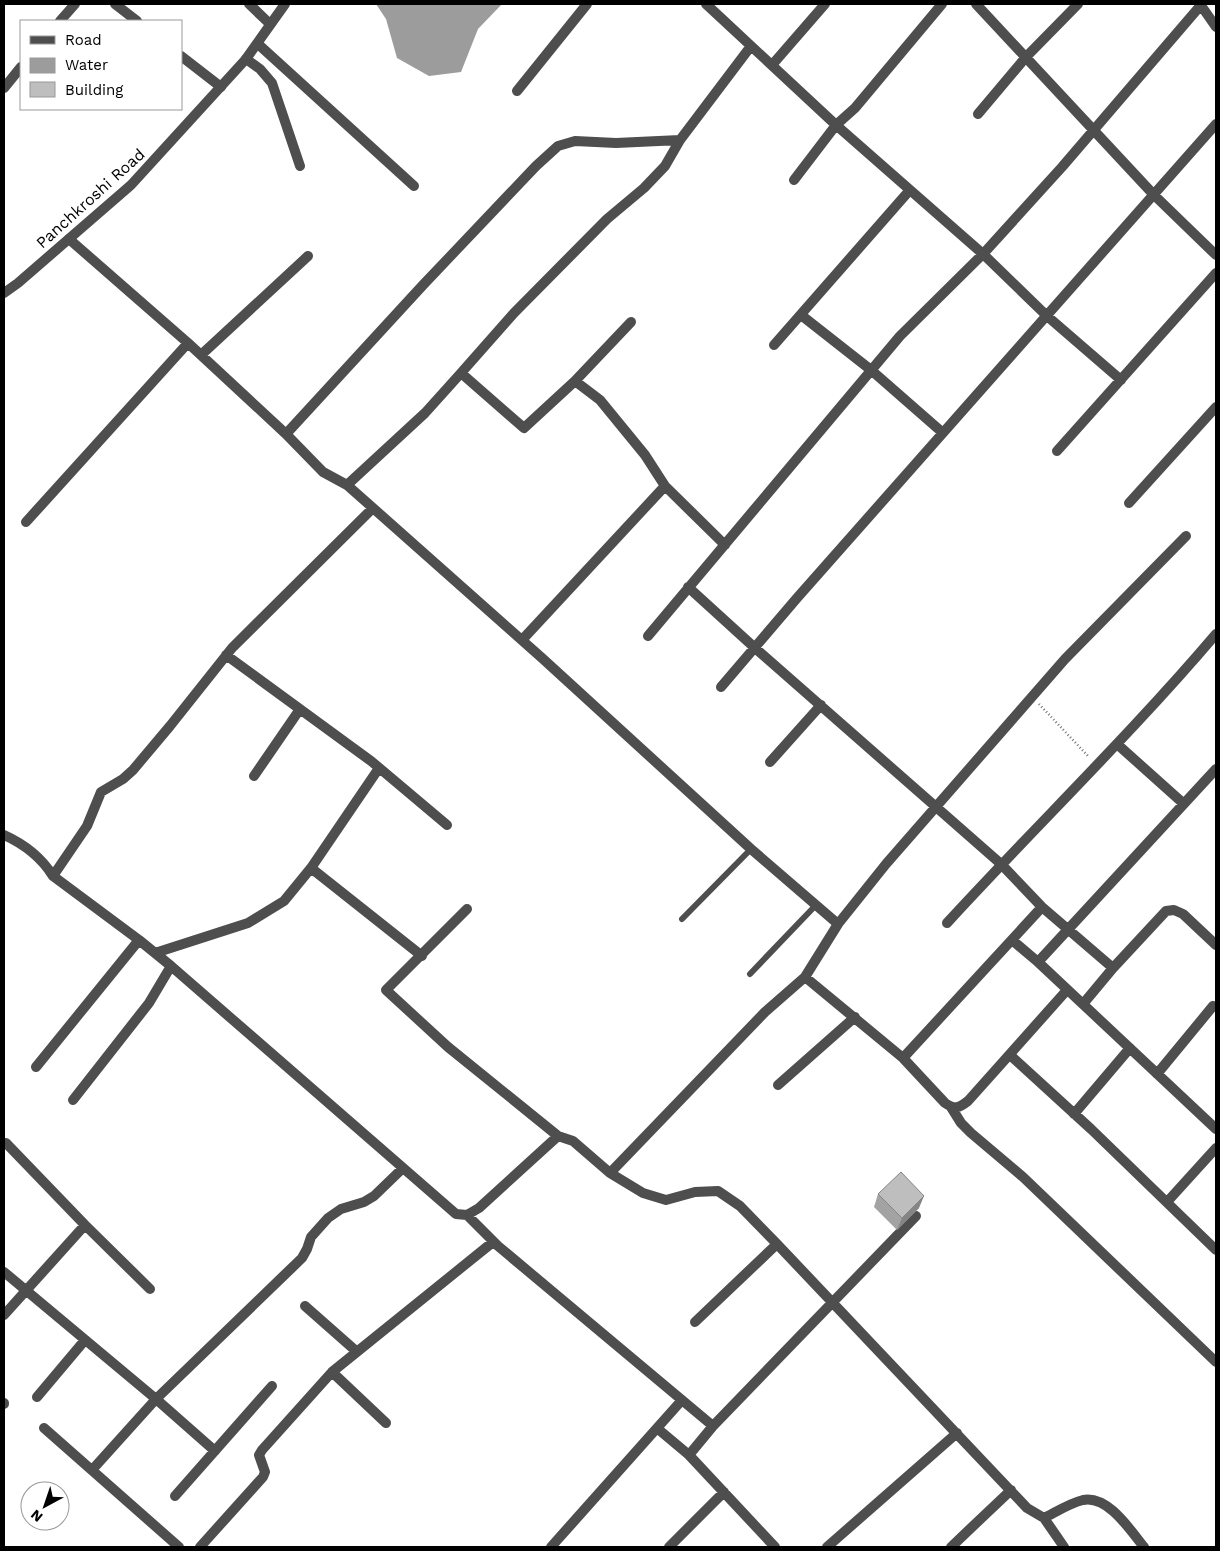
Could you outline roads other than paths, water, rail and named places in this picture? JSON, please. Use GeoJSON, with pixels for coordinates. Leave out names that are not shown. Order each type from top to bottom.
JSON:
{"type":"FeatureCollection","features":[{"type":"Feature","properties":{"kind":"street"},"geometry":{"type":"LineString","coordinates":[[61,20],[75,4]]}},
{"type":"Feature","properties":{"kind":"street"},"geometry":{"type":"LineString","coordinates":[[114,4],[136,20]]}},
{"type":"Feature","properties":{"kind":"street"},"geometry":{"type":"LineString","coordinates":[[249,4],[270,24]]}},
{"type":"Feature","properties":{"kind":"street","name":"Panchkroshi Road"},"geometry":{"type":"LineString","coordinates":[[4,293],[132,185],[246,59],[285,4]]}},
{"type":"Feature","properties":{"kind":"street"},"geometry":{"type":"LineString","coordinates":[[517,91],[587,4]]}},
{"type":"Feature","properties":{"kind":"street"},"geometry":{"type":"LineString","coordinates":[[706,4],[836,125],[983,254],[1047,316],[1121,380]]}},
{"type":"Feature","properties":{"kind":"street"},"geometry":{"type":"LineString","coordinates":[[772,65],[825,4]]}},
{"type":"Feature","properties":{"kind":"street"},"geometry":{"type":"LineString","coordinates":[[794,180],[836,125],[855,108],[942,4]]}},
{"type":"Feature","properties":{"kind":"street"},"geometry":{"type":"LineString","coordinates":[[976,4],[1154,195],[1216,255]]}},
{"type":"Feature","properties":{"kind":"street"},"geometry":{"type":"LineString","coordinates":[[978,114],[1026,57],[1078,4]]}},
{"type":"Feature","properties":{"kind":"street"},"geometry":{"type":"LineString","coordinates":[[648,636],[900,336],[983,254],[1062,167],[1201,4],[1216,27]]}},
{"type":"Feature","properties":{"kind":"street"},"geometry":{"type":"LineString","coordinates":[[258,44],[414,186]]}},
{"type":"Feature","properties":{"kind":"street"},"geometry":{"type":"LineString","coordinates":[[347,485],[425,413],[514,313],[607,219],[644,188],[664,166],[680,140],[751,46]]}},
{"type":"Feature","properties":{"kind":"street"},"geometry":{"type":"LineString","coordinates":[[182,57],[221,87]]}},
{"type":"Feature","properties":{"kind":"street"},"geometry":{"type":"LineString","coordinates":[[246,59],[260,69],[272,84],[300,166]]}},
{"type":"Feature","properties":{"kind":"street"},"geometry":{"type":"LineString","coordinates":[[4,88],[20,68]]}},
{"type":"Feature","properties":{"kind":"street"},"geometry":{"type":"LineString","coordinates":[[721,687],[797,598],[1216,124]]}},
{"type":"Feature","properties":{"kind":"street"},"geometry":{"type":"LineString","coordinates":[[286,434],[449,257],[536,166],[558,146],[575,141],[616,143],[680,140]]}},
{"type":"Feature","properties":{"kind":"street"},"geometry":{"type":"LineString","coordinates":[[774,345],[909,191]]}},
{"type":"Feature","properties":{"kind":"street"},"geometry":{"type":"LineString","coordinates":[[69,239],[188,343],[286,434],[323,472],[347,485],[522,640],[751,849],[838,924]]}},
{"type":"Feature","properties":{"kind":"street"},"geometry":{"type":"LineString","coordinates":[[201,355],[308,256]]}},
{"type":"Feature","properties":{"kind":"street"},"geometry":{"type":"LineString","coordinates":[[1058,451],[1214,279]]}},
{"type":"Feature","properties":{"kind":"street"},"geometry":{"type":"LineString","coordinates":[[800,315],[871,370],[943,433]]}},
{"type":"Feature","properties":{"kind":"street"},"geometry":{"type":"LineString","coordinates":[[461,373],[524,428],[575,381],[631,322]]}},
{"type":"Feature","properties":{"kind":"street"},"geometry":{"type":"LineString","coordinates":[[26,522],[188,343]]}},
{"type":"Feature","properties":{"kind":"street"},"geometry":{"type":"LineString","coordinates":[[575,381],[600,400],[645,455],[665,486],[724,544]]}},
{"type":"Feature","properties":{"kind":"street"},"geometry":{"type":"LineString","coordinates":[[1129,502],[1216,407]]}},
{"type":"Feature","properties":{"kind":"street"},"geometry":{"type":"LineString","coordinates":[[522,640],[665,486]]}},
{"type":"Feature","properties":{"kind":"street"},"geometry":{"type":"LineString","coordinates":[[53,876],[87,826],[102,792],[123,779],[133,770],[226,655],[373,508]]}},
{"type":"Feature","properties":{"kind":"street"},"geometry":{"type":"LineString","coordinates":[[610,1173],[765,1012],[805,977],[838,924],[864,890],[1066,659],[1186,536]]}},
{"type":"Feature","properties":{"kind":"street"},"geometry":{"type":"LineString","coordinates":[[688,587],[1001,864],[1042,906],[1113,968]]}},
{"type":"Feature","properties":{"kind":"street"},"geometry":{"type":"LineString","coordinates":[[947,923],[1173,685],[1216,634]]}},
{"type":"Feature","properties":{"kind":"street"},"geometry":{"type":"LineString","coordinates":[[226,655],[379,768],[447,825]]}},
{"type":"Feature","properties":{"kind":"street"},"geometry":{"type":"LineString","coordinates":[[770,762],[821,706]]}},
{"type":"Feature","properties":{"kind":"street"},"geometry":{"type":"LineString","coordinates":[[254,776],[300,709]]}},
{"type":"Feature","properties":{"kind":"street"},"geometry":{"type":"LineString","coordinates":[[1117,744],[1184,804]]}},
{"type":"Feature","properties":{"kind":"street"},"geometry":{"type":"LineString","coordinates":[[155,952],[248,923],[284,901],[311,868],[379,768]]}},
{"type":"Feature","properties":{"kind":"street"},"geometry":{"type":"LineString","coordinates":[[1038,962],[1216,769]]}},
{"type":"Feature","properties":{"kind":"street"},"geometry":{"type":"LineString","coordinates":[[4,835],[36,855],[46,864],[53,876],[155,952],[456,1214],[467,1215],[479,1208],[558,1136]]}},
{"type":"Feature","properties":{"kind":"street"},"geometry":{"type":"LineString","coordinates":[[311,868],[422,956]]}},
{"type":"Feature","properties":{"kind":"street"},"geometry":{"type":"LineString","coordinates":[[903,1058],[1042,906]]}},
{"type":"Feature","properties":{"kind":"street"},"geometry":{"type":"LineString","coordinates":[[467,909],[386,990],[448,1047],[558,1136],[573,1141],[610,1173],[643,1193],[666,1200],[695,1192],[718,1191],[740,1206],[1027,1508],[1044,1518],[1064,1547]]}},
{"type":"Feature","properties":{"kind":"street"},"geometry":{"type":"LineString","coordinates":[[1083,1004],[1113,968],[1166,911],[1174,910],[1183,914],[1216,944]]}},
{"type":"Feature","properties":{"kind":"street"},"geometry":{"type":"LineString","coordinates":[[36,1066],[139,940]]}},
{"type":"Feature","properties":{"kind":"street"},"geometry":{"type":"LineString","coordinates":[[1012,940],[1038,962],[1216,1129]]}},
{"type":"Feature","properties":{"kind":"street"},"geometry":{"type":"LineString","coordinates":[[73,1100],[149,1003],[171,966]]}},
{"type":"Feature","properties":{"kind":"street"},"geometry":{"type":"LineString","coordinates":[[805,977],[903,1058],[951,1107],[961,1123],[971,1133],[1023,1178],[1216,1362]]}},
{"type":"Feature","properties":{"kind":"street"},"geometry":{"type":"LineString","coordinates":[[951,1107],[958,1108],[968,1101],[1067,990]]}},
{"type":"Feature","properties":{"kind":"street"},"geometry":{"type":"LineString","coordinates":[[1157,1074],[1213,1006]]}},
{"type":"Feature","properties":{"kind":"street"},"geometry":{"type":"LineString","coordinates":[[778,1085],[855,1018]]}},
{"type":"Feature","properties":{"kind":"street"},"geometry":{"type":"LineString","coordinates":[[1074,1114],[1130,1048]]}},
{"type":"Feature","properties":{"kind":"street"},"geometry":{"type":"LineString","coordinates":[[1010,1055],[1216,1250]]}},
{"type":"Feature","properties":{"kind":"street"},"geometry":{"type":"LineString","coordinates":[[6,1143],[150,1289]]}},
{"type":"Feature","properties":{"kind":"street"},"geometry":{"type":"LineString","coordinates":[[1167,1202],[1216,1148]]}},
{"type":"Feature","properties":{"kind":"street"},"geometry":{"type":"LineString","coordinates":[[92,1470],[156,1399],[302,1258],[311,1237],[328,1218],[341,1208],[364,1202],[374,1196],[403,1168]]}},
{"type":"Feature","properties":{"kind":"street"},"geometry":{"type":"LineString","coordinates":[[467,1215],[493,1242],[713,1426]]}},
{"type":"Feature","properties":{"kind":"street"},"geometry":{"type":"LineString","coordinates":[[689,1455],[713,1426],[916,1216]]}},
{"type":"Feature","properties":{"kind":"street"},"geometry":{"type":"LineString","coordinates":[[4,1315],[85,1225]]}},
{"type":"Feature","properties":{"kind":"street"},"geometry":{"type":"LineString","coordinates":[[200,1547],[263,1477],[265,1472],[259,1456],[262,1450],[332,1372],[493,1242]]}},
{"type":"Feature","properties":{"kind":"street"},"geometry":{"type":"LineString","coordinates":[[695,1322],[777,1244]]}},
{"type":"Feature","properties":{"kind":"street"},"geometry":{"type":"LineString","coordinates":[[4,1272],[215,1451]]}},
{"type":"Feature","properties":{"kind":"street"},"geometry":{"type":"LineString","coordinates":[[305,1306],[356,1351]]}},
{"type":"Feature","properties":{"kind":"street"},"geometry":{"type":"LineString","coordinates":[[37,1398],[85,1340]]}},
{"type":"Feature","properties":{"kind":"street"},"geometry":{"type":"LineString","coordinates":[[332,1372],[386,1423]]}},
{"type":"Feature","properties":{"kind":"street"},"geometry":{"type":"LineString","coordinates":[[175,1496],[272,1386]]}},
{"type":"Feature","properties":{"kind":"street"},"geometry":{"type":"LineString","coordinates":[[551,1547],[682,1400]]}},
{"type":"Feature","properties":{"kind":"street"},"geometry":{"type":"LineString","coordinates":[[44,1428],[179,1547]]}},
{"type":"Feature","properties":{"kind":"street"},"geometry":{"type":"LineString","coordinates":[[658,1429],[689,1455],[775,1547]]}},
{"type":"Feature","properties":{"kind":"street"},"geometry":{"type":"LineString","coordinates":[[827,1547],[957,1433]]}},
{"type":"Feature","properties":{"kind":"street"},"geometry":{"type":"LineString","coordinates":[[951,1547],[1011,1490]]}},
{"type":"Feature","properties":{"kind":"street"},"geometry":{"type":"LineString","coordinates":[[669,1547],[724,1492]]}},
{"type":"Feature","properties":{"kind":"street"},"geometry":{"type":"LineString","coordinates":[[1044,1518],[1076,1502],[1092,1499],[1100,1501],[1122,1520],[1144,1547]]}},
{"type":"Feature","properties":{"kind":"lane"},"geometry":{"type":"LineString","coordinates":[[682,919],[751,849]]}},
{"type":"Feature","properties":{"kind":"lane"},"geometry":{"type":"LineString","coordinates":[[750,974],[816,905]]}},
{"type":"Feature","properties":{"kind":"water"},"geometry":{"type":"Polygon","coordinates":[[[376,4],[502,4],[478,29],[461,72],[429,76],[397,58],[386,19],[376,4]]]}}]}
